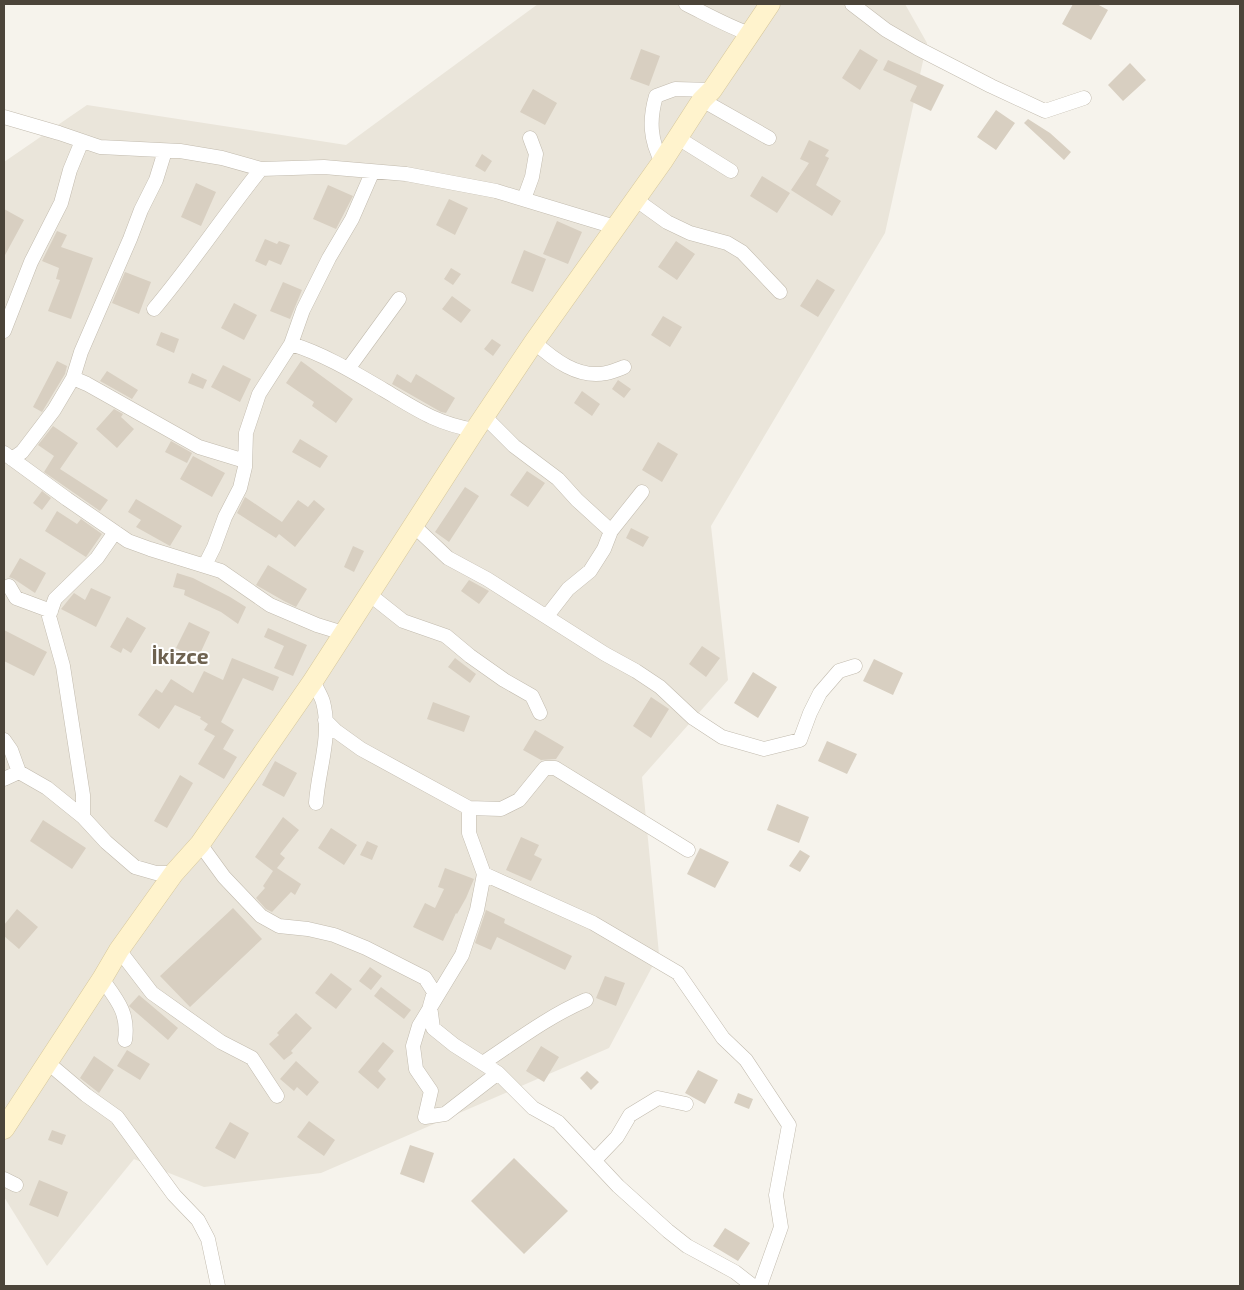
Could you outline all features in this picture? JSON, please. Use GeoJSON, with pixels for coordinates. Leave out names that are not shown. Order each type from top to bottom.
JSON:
{"type":"FeatureCollection","features":[{"type":"Feature","properties":{"kind":"main road"},"geometry":{"type":"LineString","coordinates":[[4,1129],[119,950],[174,873],[200,844],[313,682],[479,423],[770,4]]}},
{"type":"Feature","properties":{"kind":"street"},"geometry":{"type":"LineString","coordinates":[[686,4],[706,16],[750,34]]}},
{"type":"Feature","properties":{"kind":"street"},"geometry":{"type":"LineString","coordinates":[[852,4],[886,30],[917,48],[1038,108],[1045,110],[1084,98]]}},
{"type":"Feature","properties":{"kind":"street"},"geometry":{"type":"LineString","coordinates":[[662,162],[651,133],[651,114],[656,96],[675,89],[707,95],[769,138]]}},
{"type":"Feature","properties":{"kind":"street"},"geometry":{"type":"LineString","coordinates":[[4,117],[100,148],[180,151],[222,158],[261,169],[324,167],[372,173],[406,174],[496,191],[615,227]]}},
{"type":"Feature","properties":{"kind":"street"},"geometry":{"type":"LineString","coordinates":[[524,199],[532,177],[536,154],[530,138]]}},
{"type":"Feature","properties":{"kind":"street"},"geometry":{"type":"LineString","coordinates":[[678,138],[731,171]]}},
{"type":"Feature","properties":{"kind":"street"},"geometry":{"type":"LineString","coordinates":[[4,330],[31,262],[61,203],[70,170],[82,141]]}},
{"type":"Feature","properties":{"kind":"street"},"geometry":{"type":"LineString","coordinates":[[8,456],[22,452],[54,410],[73,378],[81,352],[130,240],[141,210],[156,180],[165,151]]}},
{"type":"Feature","properties":{"kind":"street"},"geometry":{"type":"LineString","coordinates":[[154,309],[261,169]]}},
{"type":"Feature","properties":{"kind":"street"},"geometry":{"type":"LineString","coordinates":[[205,565],[214,548],[225,517],[240,488],[245,461],[246,433],[259,394],[292,344],[303,310],[329,258],[352,219],[372,173]]}},
{"type":"Feature","properties":{"kind":"street"},"geometry":{"type":"LineString","coordinates":[[635,199],[667,222],[690,233],[726,243],[742,252],[780,292]]}},
{"type":"Feature","properties":{"kind":"street"},"geometry":{"type":"LineString","coordinates":[[348,369],[399,298]]}},
{"type":"Feature","properties":{"kind":"street"},"geometry":{"type":"LineString","coordinates":[[534,342],[555,361],[590,374],[606,374],[624,367]]}},
{"type":"Feature","properties":{"kind":"street"},"geometry":{"type":"LineString","coordinates":[[292,344],[308,349],[348,369],[417,411],[455,427],[479,423],[558,479],[577,500],[611,531]]}},
{"type":"Feature","properties":{"kind":"street"},"geometry":{"type":"LineString","coordinates":[[73,378],[200,447],[245,461]]}},
{"type":"Feature","properties":{"kind":"street"},"geometry":{"type":"LineString","coordinates":[[8,456],[128,541],[221,571],[270,605],[317,625],[343,633]]}},
{"type":"Feature","properties":{"kind":"street"},"geometry":{"type":"LineString","coordinates":[[547,616],[568,589],[590,571],[604,550],[611,531],[642,492]]}},
{"type":"Feature","properties":{"kind":"street"},"geometry":{"type":"LineString","coordinates":[[413,525],[448,558],[487,579],[660,687],[693,718],[722,737],[764,749],[800,740],[820,693],[840,671],[854,666]]}},
{"type":"Feature","properties":{"kind":"street"},"geometry":{"type":"LineString","coordinates":[[84,817],[83,795],[64,666],[50,616],[55,599],[97,558],[115,532]]}},
{"type":"Feature","properties":{"kind":"street"},"geometry":{"type":"LineString","coordinates":[[9,586],[16,598],[51,611]]}},
{"type":"Feature","properties":{"kind":"street"},"geometry":{"type":"LineString","coordinates":[[369,594],[402,621],[446,636],[497,675],[532,696],[540,712]]}},
{"type":"Feature","properties":{"kind":"street"},"geometry":{"type":"LineString","coordinates":[[313,682],[323,702],[326,742],[318,781],[316,803]]}},
{"type":"Feature","properties":{"kind":"street"},"geometry":{"type":"LineString","coordinates":[[325,720],[336,731],[361,749],[469,808],[501,809],[519,800],[545,768],[555,768],[688,850]]}},
{"type":"Feature","properties":{"kind":"street"},"geometry":{"type":"LineString","coordinates":[[4,740],[11,750],[19,772],[47,788],[84,817],[106,842],[135,867],[156,873],[174,873]]}},
{"type":"Feature","properties":{"kind":"street"},"geometry":{"type":"LineString","coordinates":[[4,779],[19,772]]}},
{"type":"Feature","properties":{"kind":"street"},"geometry":{"type":"LineString","coordinates":[[469,808],[469,833],[484,874],[476,910],[462,954],[419,1026],[412,1046],[416,1069],[431,1091],[425,1117],[445,1114],[498,1073]]}},
{"type":"Feature","properties":{"kind":"street"},"geometry":{"type":"LineString","coordinates":[[200,844],[224,877],[261,916],[279,926],[308,929],[334,935],[407,967],[425,978],[434,992],[430,1006],[433,1028],[454,1045],[498,1073],[533,1108],[558,1122],[618,1186],[668,1232],[687,1246],[735,1272],[753,1286]]}},
{"type":"Feature","properties":{"kind":"street"},"geometry":{"type":"LineString","coordinates":[[484,874],[593,923],[678,973],[723,1038],[746,1060],[789,1125],[776,1195],[781,1227],[760,1286]]}},
{"type":"Feature","properties":{"kind":"street"},"geometry":{"type":"LineString","coordinates":[[119,950],[152,993],[221,1042],[252,1058],[277,1096]]}},
{"type":"Feature","properties":{"kind":"street"},"geometry":{"type":"LineString","coordinates":[[102,979],[122,1006],[127,1026],[125,1040]]}},
{"type":"Feature","properties":{"kind":"street"},"geometry":{"type":"LineString","coordinates":[[483,1063],[556,1016],[586,1000]]}},
{"type":"Feature","properties":{"kind":"street"},"geometry":{"type":"LineString","coordinates":[[47,1062],[86,1095],[117,1116],[174,1195],[198,1220],[208,1239],[218,1286]]}},
{"type":"Feature","properties":{"kind":"street"},"geometry":{"type":"LineString","coordinates":[[595,1160],[617,1136],[630,1115],[658,1098],[686,1104]]}},
{"type":"Feature","properties":{"kind":"shaded area"},"geometry":{"type":"Polygon","coordinates":[[[538,4],[905,4],[927,43],[885,233],[711,526],[728,680],[642,777],[659,954],[609,1048],[321,1173],[204,1187],[134,1159],[47,1266],[4,1197],[4,162],[87,105],[346,145],[538,4]]]}},
{"type":"Feature","properties":{"kind":"building"},"geometry":{"type":"Polygon","coordinates":[[[1073,4],[1097,4],[1108,10],[1091,40],[1062,24],[1073,4]]]}},
{"type":"Feature","properties":{"kind":"building"},"geometry":{"type":"Polygon","coordinates":[[[641,49],[660,56],[649,86],[630,79],[641,49]]]}},
{"type":"Feature","properties":{"kind":"building"},"geometry":{"type":"Polygon","coordinates":[[[860,49],[878,60],[860,90],[842,78],[860,49]]]}},
{"type":"Feature","properties":{"kind":"building"},"geometry":{"type":"Polygon","coordinates":[[[888,60],[944,85],[931,111],[910,101],[917,86],[883,70],[888,60]]]}},
{"type":"Feature","properties":{"kind":"building"},"geometry":{"type":"Polygon","coordinates":[[[1130,63],[1146,80],[1123,101],[1108,85],[1130,63]]]}},
{"type":"Feature","properties":{"kind":"building"},"geometry":{"type":"Polygon","coordinates":[[[533,89],[557,103],[545,125],[520,112],[533,89]]]}},
{"type":"Feature","properties":{"kind":"building"},"geometry":{"type":"Polygon","coordinates":[[[996,110],[1015,123],[996,150],[977,137],[996,110]]]}},
{"type":"Feature","properties":{"kind":"building"},"geometry":{"type":"Polygon","coordinates":[[[1028,119],[1050,133],[1071,152],[1064,160],[1024,123],[1028,119]]]}},
{"type":"Feature","properties":{"kind":"building"},"geometry":{"type":"Polygon","coordinates":[[[809,140],[829,150],[825,156],[829,158],[816,185],[841,201],[832,216],[791,190],[809,163],[800,159],[809,140]]]}},
{"type":"Feature","properties":{"kind":"building"},"geometry":{"type":"Polygon","coordinates":[[[482,154],[492,161],[485,172],[475,166],[482,154]]]}},
{"type":"Feature","properties":{"kind":"building"},"geometry":{"type":"Polygon","coordinates":[[[762,176],[790,193],[777,213],[750,196],[762,176]]]}},
{"type":"Feature","properties":{"kind":"building"},"geometry":{"type":"Polygon","coordinates":[[[196,183],[216,192],[201,226],[181,217],[196,183]]]}},
{"type":"Feature","properties":{"kind":"building"},"geometry":{"type":"Polygon","coordinates":[[[328,185],[353,196],[336,229],[313,219],[328,185]]]}},
{"type":"Feature","properties":{"kind":"building"},"geometry":{"type":"Polygon","coordinates":[[[449,199],[468,208],[455,235],[436,225],[449,199]]]}},
{"type":"Feature","properties":{"kind":"building"},"geometry":{"type":"Polygon","coordinates":[[[4,209],[24,220],[4,257],[4,209]]]}},
{"type":"Feature","properties":{"kind":"building"},"geometry":{"type":"Polygon","coordinates":[[[557,221],[582,232],[568,264],[543,254],[557,221]]]}},
{"type":"Feature","properties":{"kind":"building"},"geometry":{"type":"Polygon","coordinates":[[[57,231],[67,235],[61,247],[93,258],[71,319],[48,311],[60,280],[56,279],[59,268],[42,261],[57,231]]]}},
{"type":"Feature","properties":{"kind":"building"},"geometry":{"type":"Polygon","coordinates":[[[265,239],[277,244],[279,241],[290,245],[281,265],[269,260],[266,266],[255,261],[265,239]]]}},
{"type":"Feature","properties":{"kind":"building"},"geometry":{"type":"Polygon","coordinates":[[[676,241],[695,254],[677,280],[658,267],[676,241]]]}},
{"type":"Feature","properties":{"kind":"building"},"geometry":{"type":"Polygon","coordinates":[[[524,250],[546,259],[533,292],[511,283],[524,250]]]}},
{"type":"Feature","properties":{"kind":"building"},"geometry":{"type":"Polygon","coordinates":[[[451,268],[461,274],[453,285],[444,279],[451,268]]]}},
{"type":"Feature","properties":{"kind":"building"},"geometry":{"type":"Polygon","coordinates":[[[125,272],[151,282],[139,314],[112,303],[125,272]]]}},
{"type":"Feature","properties":{"kind":"building"},"geometry":{"type":"Polygon","coordinates":[[[817,279],[835,290],[818,317],[800,306],[817,279]]]}},
{"type":"Feature","properties":{"kind":"building"},"geometry":{"type":"Polygon","coordinates":[[[283,282],[302,290],[290,319],[270,311],[283,282]]]}},
{"type":"Feature","properties":{"kind":"building"},"geometry":{"type":"Polygon","coordinates":[[[452,296],[471,310],[461,323],[442,309],[452,296]]]}},
{"type":"Feature","properties":{"kind":"building"},"geometry":{"type":"Polygon","coordinates":[[[234,303],[257,315],[244,340],[221,328],[234,303]]]}},
{"type":"Feature","properties":{"kind":"building"},"geometry":{"type":"Polygon","coordinates":[[[663,316],[682,327],[670,347],[651,335],[663,316]]]}},
{"type":"Feature","properties":{"kind":"building"},"geometry":{"type":"Polygon","coordinates":[[[161,332],[179,339],[174,353],[156,345],[161,332]]]}},
{"type":"Feature","properties":{"kind":"building"},"geometry":{"type":"Polygon","coordinates":[[[492,339],[501,345],[493,356],[484,349],[492,339]]]}},
{"type":"Feature","properties":{"kind":"building"},"geometry":{"type":"Polygon","coordinates":[[[57,361],[67,366],[65,374],[42,412],[33,407],[57,361]]]}},
{"type":"Feature","properties":{"kind":"building"},"geometry":{"type":"Polygon","coordinates":[[[301,361],[353,399],[336,423],[312,406],[314,402],[286,383],[301,361]]]}},
{"type":"Feature","properties":{"kind":"building"},"geometry":{"type":"Polygon","coordinates":[[[223,365],[251,379],[240,402],[211,387],[223,365]]]}},
{"type":"Feature","properties":{"kind":"building"},"geometry":{"type":"Polygon","coordinates":[[[107,371],[138,390],[132,399],[100,381],[107,371]]]}},
{"type":"Feature","properties":{"kind":"building"},"geometry":{"type":"Polygon","coordinates":[[[192,373],[207,380],[203,389],[188,383],[192,373]]]}},
{"type":"Feature","properties":{"kind":"building"},"geometry":{"type":"Polygon","coordinates":[[[397,374],[411,383],[416,374],[455,398],[446,413],[441,412],[392,384],[397,374]]]}},
{"type":"Feature","properties":{"kind":"building"},"geometry":{"type":"Polygon","coordinates":[[[618,380],[631,389],[624,398],[612,389],[618,380]]]}},
{"type":"Feature","properties":{"kind":"building"},"geometry":{"type":"Polygon","coordinates":[[[582,391],[600,404],[592,416],[574,403],[582,391]]]}},
{"type":"Feature","properties":{"kind":"building"},"geometry":{"type":"Polygon","coordinates":[[[114,409],[123,414],[121,417],[134,429],[117,448],[96,429],[114,409]]]}},
{"type":"Feature","properties":{"kind":"building"},"geometry":{"type":"Polygon","coordinates":[[[53,426],[78,443],[60,469],[108,500],[100,511],[44,472],[54,456],[38,445],[53,426]]]}},
{"type":"Feature","properties":{"kind":"building"},"geometry":{"type":"Polygon","coordinates":[[[300,439],[328,456],[320,468],[292,452],[300,439]]]}},
{"type":"Feature","properties":{"kind":"building"},"geometry":{"type":"Polygon","coordinates":[[[171,441],[192,453],[187,463],[165,452],[171,441]]]}},
{"type":"Feature","properties":{"kind":"building"},"geometry":{"type":"Polygon","coordinates":[[[658,442],[678,454],[662,482],[642,470],[658,442]]]}},
{"type":"Feature","properties":{"kind":"building"},"geometry":{"type":"Polygon","coordinates":[[[193,456],[225,473],[212,497],[180,479],[193,456]]]}},
{"type":"Feature","properties":{"kind":"building"},"geometry":{"type":"Polygon","coordinates":[[[527,471],[545,483],[528,507],[510,495],[527,471]]]}},
{"type":"Feature","properties":{"kind":"building"},"geometry":{"type":"Polygon","coordinates":[[[465,487],[479,496],[449,542],[435,532],[465,487]]]}},
{"type":"Feature","properties":{"kind":"building"},"geometry":{"type":"Polygon","coordinates":[[[42,491],[51,498],[42,510],[33,503],[42,491]]]}},
{"type":"Feature","properties":{"kind":"building"},"geometry":{"type":"Polygon","coordinates":[[[245,497],[282,522],[298,500],[308,507],[314,500],[325,509],[295,547],[279,534],[276,538],[237,513],[245,497]]]}},
{"type":"Feature","properties":{"kind":"building"},"geometry":{"type":"Polygon","coordinates":[[[136,499],[182,526],[170,546],[136,527],[141,520],[128,512],[136,499]]]}},
{"type":"Feature","properties":{"kind":"building"},"geometry":{"type":"Polygon","coordinates":[[[57,511],[77,524],[81,519],[102,534],[86,557],[45,531],[57,511]]]}},
{"type":"Feature","properties":{"kind":"building"},"geometry":{"type":"Polygon","coordinates":[[[631,528],[649,537],[643,547],[626,538],[631,528]]]}},
{"type":"Feature","properties":{"kind":"building"},"geometry":{"type":"Polygon","coordinates":[[[353,546],[364,551],[354,572],[344,567],[353,546]]]}},
{"type":"Feature","properties":{"kind":"building"},"geometry":{"type":"Polygon","coordinates":[[[20,558],[46,573],[35,593],[9,577],[20,558]]]}},
{"type":"Feature","properties":{"kind":"building"},"geometry":{"type":"Polygon","coordinates":[[[268,565],[307,589],[296,607],[256,585],[268,565]]]}},
{"type":"Feature","properties":{"kind":"building"},"geometry":{"type":"Polygon","coordinates":[[[177,573],[193,578],[246,607],[238,624],[221,612],[184,595],[185,590],[173,587],[177,573]]]}},
{"type":"Feature","properties":{"kind":"building"},"geometry":{"type":"Polygon","coordinates":[[[469,580],[489,591],[479,604],[461,591],[469,580]]]}},
{"type":"Feature","properties":{"kind":"building"},"geometry":{"type":"Polygon","coordinates":[[[91,588],[111,597],[96,627],[61,609],[74,593],[85,600],[91,588]]]}},
{"type":"Feature","properties":{"kind":"building"},"geometry":{"type":"Polygon","coordinates":[[[127,617],[146,628],[131,653],[123,648],[121,653],[110,647],[127,617]]]}},
{"type":"Feature","properties":{"kind":"building"},"geometry":{"type":"Polygon","coordinates":[[[189,622],[210,632],[198,658],[176,648],[189,622]]]}},
{"type":"Feature","properties":{"kind":"building"},"geometry":{"type":"Polygon","coordinates":[[[268,628],[307,645],[293,676],[274,668],[284,646],[264,637],[268,628]]]}},
{"type":"Feature","properties":{"kind":"building"},"geometry":{"type":"Polygon","coordinates":[[[4,630],[47,652],[34,676],[4,661],[4,630]]]}},
{"type":"Feature","properties":{"kind":"building"},"geometry":{"type":"Polygon","coordinates":[[[702,646],[720,658],[706,677],[689,664],[702,646]]]}},
{"type":"Feature","properties":{"kind":"building"},"geometry":{"type":"Polygon","coordinates":[[[232,658],[279,677],[273,691],[243,678],[221,722],[234,730],[223,749],[237,757],[224,779],[198,764],[215,736],[204,730],[208,724],[200,719],[201,717],[175,705],[159,729],[138,715],[156,689],[162,693],[171,679],[193,693],[204,671],[223,680],[232,658]]]}},
{"type":"Feature","properties":{"kind":"building"},"geometry":{"type":"Polygon","coordinates":[[[455,658],[476,674],[470,683],[448,667],[455,658]]]}},
{"type":"Feature","properties":{"kind":"building"},"geometry":{"type":"Polygon","coordinates":[[[874,659],[903,673],[893,695],[863,681],[874,659]]]}},
{"type":"Feature","properties":{"kind":"building"},"geometry":{"type":"Polygon","coordinates":[[[753,672],[777,687],[758,718],[734,703],[753,672]]]}},
{"type":"Feature","properties":{"kind":"building"},"geometry":{"type":"Polygon","coordinates":[[[651,697],[669,709],[651,738],[633,726],[651,697]]]}},
{"type":"Feature","properties":{"kind":"building"},"geometry":{"type":"Polygon","coordinates":[[[433,702],[470,716],[464,732],[427,719],[433,702]]]}},
{"type":"Feature","properties":{"kind":"building"},"geometry":{"type":"Polygon","coordinates":[[[535,730],[564,747],[556,759],[541,760],[523,750],[535,730]]]}},
{"type":"Feature","properties":{"kind":"building"},"geometry":{"type":"Polygon","coordinates":[[[827,741],[857,754],[847,774],[818,761],[827,741]]]}},
{"type":"Feature","properties":{"kind":"building"},"geometry":{"type":"Polygon","coordinates":[[[275,761],[297,773],[284,797],[262,785],[275,761]]]}},
{"type":"Feature","properties":{"kind":"building"},"geometry":{"type":"Polygon","coordinates":[[[180,775],[193,783],[167,828],[154,821],[180,775]]]}},
{"type":"Feature","properties":{"kind":"building"},"geometry":{"type":"Polygon","coordinates":[[[777,804],[809,817],[799,843],[767,830],[777,804]]]}},
{"type":"Feature","properties":{"kind":"building"},"geometry":{"type":"Polygon","coordinates":[[[283,817],[299,830],[280,854],[285,858],[277,868],[301,884],[295,895],[291,892],[272,912],[266,909],[256,898],[265,888],[263,886],[273,871],[255,857],[283,817]]]}},
{"type":"Feature","properties":{"kind":"building"},"geometry":{"type":"Polygon","coordinates":[[[43,820],[86,848],[72,869],[30,841],[43,820]]]}},
{"type":"Feature","properties":{"kind":"building"},"geometry":{"type":"Polygon","coordinates":[[[331,828],[357,845],[344,865],[318,848],[331,828]]]}},
{"type":"Feature","properties":{"kind":"building"},"geometry":{"type":"Polygon","coordinates":[[[521,837],[539,845],[534,855],[542,859],[531,881],[506,870],[521,837]]]}},
{"type":"Feature","properties":{"kind":"building"},"geometry":{"type":"Polygon","coordinates":[[[367,841],[378,846],[372,860],[360,855],[367,841]]]}},
{"type":"Feature","properties":{"kind":"building"},"geometry":{"type":"Polygon","coordinates":[[[700,848],[729,862],[715,888],[687,874],[700,848]]]}},
{"type":"Feature","properties":{"kind":"building"},"geometry":{"type":"Polygon","coordinates":[[[800,850],[810,856],[800,872],[789,866],[800,850]]]}},
{"type":"Feature","properties":{"kind":"building"},"geometry":{"type":"Polygon","coordinates":[[[445,868],[474,879],[443,941],[413,927],[425,903],[435,908],[444,889],[438,887],[445,868]]]}},
{"type":"Feature","properties":{"kind":"building"},"geometry":{"type":"Polygon","coordinates":[[[233,908],[262,939],[190,1007],[160,976],[233,908]]]}},
{"type":"Feature","properties":{"kind":"building"},"geometry":{"type":"Polygon","coordinates":[[[17,909],[38,927],[19,949],[4,936],[4,925],[17,909]]]}},
{"type":"Feature","properties":{"kind":"building"},"geometry":{"type":"Polygon","coordinates":[[[486,910],[505,919],[504,923],[572,956],[565,970],[497,937],[491,950],[475,943],[486,910]]]}},
{"type":"Feature","properties":{"kind":"building"},"geometry":{"type":"Polygon","coordinates":[[[370,967],[382,976],[371,990],[359,981],[370,967]]]}},
{"type":"Feature","properties":{"kind":"building"},"geometry":{"type":"Polygon","coordinates":[[[331,973],[352,989],[336,1009],[315,993],[331,973]]]}},
{"type":"Feature","properties":{"kind":"building"},"geometry":{"type":"Polygon","coordinates":[[[605,976],[625,983],[616,1006],[596,998],[605,976]]]}},
{"type":"Feature","properties":{"kind":"building"},"geometry":{"type":"Polygon","coordinates":[[[381,987],[411,1010],[404,1019],[374,996],[381,987]]]}},
{"type":"Feature","properties":{"kind":"building"},"geometry":{"type":"Polygon","coordinates":[[[139,995],[178,1028],[168,1040],[129,1006],[139,995]]]}},
{"type":"Feature","properties":{"kind":"building"},"geometry":{"type":"Polygon","coordinates":[[[296,1013],[312,1028],[291,1051],[293,1053],[284,1060],[269,1044],[279,1035],[277,1033],[296,1013]]]}},
{"type":"Feature","properties":{"kind":"building"},"geometry":{"type":"Polygon","coordinates":[[[383,1042],[394,1051],[378,1071],[386,1079],[378,1089],[358,1072],[383,1042]]]}},
{"type":"Feature","properties":{"kind":"building"},"geometry":{"type":"Polygon","coordinates":[[[541,1046],[559,1057],[544,1082],[526,1071],[541,1046]]]}},
{"type":"Feature","properties":{"kind":"building"},"geometry":{"type":"Polygon","coordinates":[[[127,1050],[150,1064],[140,1080],[117,1066],[127,1050]]]}},
{"type":"Feature","properties":{"kind":"building"},"geometry":{"type":"Polygon","coordinates":[[[94,1056],[114,1070],[99,1093],[80,1078],[94,1056]]]}},
{"type":"Feature","properties":{"kind":"building"},"geometry":{"type":"Polygon","coordinates":[[[296,1061],[319,1082],[307,1096],[297,1087],[294,1091],[280,1079],[296,1061]]]}},
{"type":"Feature","properties":{"kind":"building"},"geometry":{"type":"Polygon","coordinates":[[[698,1070],[718,1080],[705,1104],[685,1093],[698,1070]]]}},
{"type":"Feature","properties":{"kind":"building"},"geometry":{"type":"Polygon","coordinates":[[[587,1071],[599,1082],[591,1090],[580,1078],[587,1071]]]}},
{"type":"Feature","properties":{"kind":"building"},"geometry":{"type":"Polygon","coordinates":[[[738,1093],[753,1099],[749,1109],[734,1103],[738,1093]]]}},
{"type":"Feature","properties":{"kind":"building"},"geometry":{"type":"Polygon","coordinates":[[[309,1121],[335,1140],[324,1156],[297,1137],[309,1121]]]}},
{"type":"Feature","properties":{"kind":"building"},"geometry":{"type":"Polygon","coordinates":[[[230,1122],[249,1133],[235,1159],[215,1148],[230,1122]]]}},
{"type":"Feature","properties":{"kind":"building"},"geometry":{"type":"Polygon","coordinates":[[[52,1130],[66,1135],[62,1145],[48,1140],[52,1130]]]}},
{"type":"Feature","properties":{"kind":"building"},"geometry":{"type":"Polygon","coordinates":[[[410,1145],[434,1153],[424,1183],[400,1174],[410,1145]]]}},
{"type":"Feature","properties":{"kind":"building"},"geometry":{"type":"Polygon","coordinates":[[[514,1158],[568,1211],[524,1254],[471,1201],[514,1158]]]}},
{"type":"Feature","properties":{"kind":"building"},"geometry":{"type":"Polygon","coordinates":[[[39,1180],[68,1192],[58,1217],[29,1205],[39,1180]]]}},
{"type":"Feature","properties":{"kind":"building"},"geometry":{"type":"Polygon","coordinates":[[[725,1228],[750,1243],[738,1261],[713,1246],[725,1228]]]}},
{"type":"Feature","properties":{"kind":"district","name":"İkizce"},"geometry":{"type":"Point","coordinates":[180,657]}}]}
